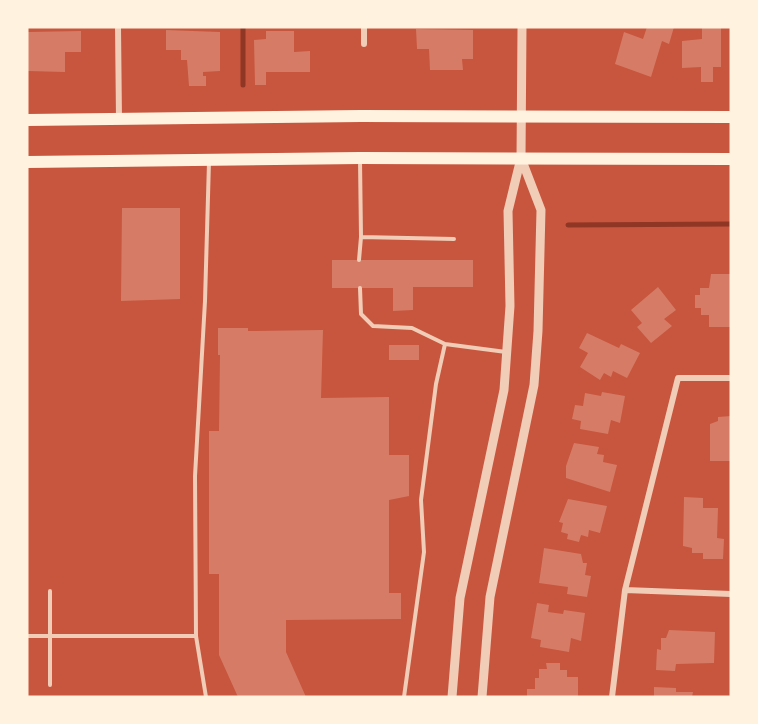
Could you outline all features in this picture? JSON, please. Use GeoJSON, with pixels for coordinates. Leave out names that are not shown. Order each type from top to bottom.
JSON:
{"type":"FeatureCollection","features":[{"type":"Feature","properties":{"kind":"main road"},"geometry":{"type":"LineString","coordinates":[[27,120],[522,116],[731,117]]}},
{"type":"Feature","properties":{"kind":"main road"},"geometry":{"type":"LineString","coordinates":[[27,162],[360,158],[731,159]]}},
{"type":"Feature","properties":{"kind":"street"},"geometry":{"type":"LineString","coordinates":[[118,27],[119,119]]}},
{"type":"Feature","properties":{"kind":"street"},"geometry":{"type":"LineString","coordinates":[[364,27],[364,44]]}},
{"type":"Feature","properties":{"kind":"street"},"geometry":{"type":"LineString","coordinates":[[452,697],[460,598],[504,390],[508,353],[508,211],[521,158],[522,27]]}},
{"type":"Feature","properties":{"kind":"street"},"geometry":{"type":"LineString","coordinates":[[482,697],[490,597],[534,385],[541,210],[521,158]]}},
{"type":"Feature","properties":{"kind":"street"},"geometry":{"type":"LineString","coordinates":[[612,697],[625,590],[678,378],[731,378]]}},
{"type":"Feature","properties":{"kind":"street"},"geometry":{"type":"LineString","coordinates":[[625,590],[731,594]]}},
{"type":"Feature","properties":{"kind":"lane"},"geometry":{"type":"LineString","coordinates":[[359,260],[360,158]]}},
{"type":"Feature","properties":{"kind":"lane"},"geometry":{"type":"LineString","coordinates":[[206,697],[196,636],[195,476],[205,301],[209,161]]}},
{"type":"Feature","properties":{"kind":"lane"},"geometry":{"type":"LineString","coordinates":[[361,237],[454,239]]}},
{"type":"Feature","properties":{"kind":"lane"},"geometry":{"type":"LineString","coordinates":[[360,288],[361,314],[373,326],[411,328],[445,344],[508,353]]}},
{"type":"Feature","properties":{"kind":"lane"},"geometry":{"type":"LineString","coordinates":[[404,697],[424,552],[421,500],[436,384],[445,344]]}},
{"type":"Feature","properties":{"kind":"lane"},"geometry":{"type":"LineString","coordinates":[[50,591],[50,685]]}},
{"type":"Feature","properties":{"kind":"lane"},"geometry":{"type":"LineString","coordinates":[[27,636],[196,636]]}},
{"type":"Feature","properties":{"kind":"building"},"geometry":{"type":"Polygon","coordinates":[[[647,27],[674,27],[669,44],[662,41],[651,77],[615,64],[624,32],[643,39],[647,27]]]}},
{"type":"Feature","properties":{"kind":"building"},"geometry":{"type":"Polygon","coordinates":[[[702,27],[721,27],[721,67],[713,67],[713,82],[701,82],[701,67],[682,68],[682,41],[702,39],[702,27]]]}},
{"type":"Feature","properties":{"kind":"building"},"geometry":{"type":"Polygon","coordinates":[[[416,29],[473,30],[473,59],[462,59],[463,70],[430,70],[429,49],[417,49],[416,29]]]}},
{"type":"Feature","properties":{"kind":"building"},"geometry":{"type":"Polygon","coordinates":[[[166,30],[220,32],[220,71],[203,72],[203,76],[206,76],[206,86],[189,86],[187,60],[181,60],[181,50],[166,50],[166,30]]]}},
{"type":"Feature","properties":{"kind":"building"},"geometry":{"type":"Polygon","coordinates":[[[81,31],[81,52],[65,52],[65,72],[28,71],[28,32],[81,31]]]}},
{"type":"Feature","properties":{"kind":"building"},"geometry":{"type":"Polygon","coordinates":[[[266,31],[294,31],[294,52],[310,51],[310,72],[266,72],[266,85],[255,85],[254,40],[266,39],[266,31]]]}},
{"type":"Feature","properties":{"kind":"building"},"geometry":{"type":"Polygon","coordinates":[[[122,208],[180,208],[180,299],[121,301],[122,208]]]}},
{"type":"Feature","properties":{"kind":"building"},"geometry":{"type":"Polygon","coordinates":[[[332,260],[473,260],[473,287],[413,287],[413,310],[393,311],[393,288],[332,288],[332,260]]]}},
{"type":"Feature","properties":{"kind":"building"},"geometry":{"type":"Polygon","coordinates":[[[711,274],[730,274],[731,327],[709,327],[709,315],[701,315],[701,308],[695,308],[695,295],[700,295],[700,288],[709,288],[711,274]]]}},
{"type":"Feature","properties":{"kind":"building"},"geometry":{"type":"Polygon","coordinates":[[[658,287],[676,310],[664,319],[672,326],[651,343],[637,327],[642,323],[631,310],[658,287]]]}},
{"type":"Feature","properties":{"kind":"building"},"geometry":{"type":"Polygon","coordinates":[[[218,328],[248,328],[248,331],[323,330],[321,398],[389,397],[389,455],[409,455],[409,496],[389,500],[389,593],[401,593],[401,619],[286,620],[286,652],[306,697],[238,697],[219,655],[219,574],[209,574],[209,431],[219,431],[218,328]]]}},
{"type":"Feature","properties":{"kind":"building"},"geometry":{"type":"Polygon","coordinates":[[[587,333],[619,348],[621,344],[640,353],[627,378],[613,371],[611,377],[604,373],[600,380],[580,367],[588,353],[579,348],[587,333]]]}},
{"type":"Feature","properties":{"kind":"building"},"geometry":{"type":"Polygon","coordinates":[[[389,345],[419,345],[419,360],[389,360],[389,345]]]}},
{"type":"Feature","properties":{"kind":"building"},"geometry":{"type":"Polygon","coordinates":[[[602,392],[625,396],[620,423],[611,420],[608,434],[580,429],[581,421],[572,419],[575,405],[583,406],[585,393],[601,396],[602,392]]]}},
{"type":"Feature","properties":{"kind":"building"},"geometry":{"type":"Polygon","coordinates":[[[731,416],[731,461],[710,461],[710,424],[718,421],[718,417],[731,416]]]}},
{"type":"Feature","properties":{"kind":"building"},"geometry":{"type":"Polygon","coordinates":[[[574,443],[599,447],[597,454],[604,455],[603,462],[617,465],[610,492],[566,478],[566,466],[574,443]]]}},
{"type":"Feature","properties":{"kind":"building"},"geometry":{"type":"Polygon","coordinates":[[[684,497],[703,498],[703,508],[718,508],[717,538],[724,539],[723,559],[703,559],[703,553],[692,553],[692,548],[683,546],[684,497]]]}},
{"type":"Feature","properties":{"kind":"building"},"geometry":{"type":"Polygon","coordinates":[[[568,499],[607,506],[600,533],[589,530],[588,537],[581,535],[579,542],[567,539],[568,534],[561,532],[563,523],[559,522],[568,499]]]}},
{"type":"Feature","properties":{"kind":"building"},"geometry":{"type":"Polygon","coordinates":[[[544,548],[581,554],[583,563],[587,563],[585,575],[591,576],[587,597],[567,594],[568,587],[539,583],[544,548]]]}},
{"type":"Feature","properties":{"kind":"building"},"geometry":{"type":"Polygon","coordinates":[[[537,603],[549,605],[548,612],[563,614],[564,610],[585,613],[581,641],[571,638],[569,652],[540,647],[541,640],[531,638],[537,603]]]}},
{"type":"Feature","properties":{"kind":"building"},"geometry":{"type":"Polygon","coordinates":[[[669,630],[715,632],[714,663],[676,664],[675,671],[656,670],[657,649],[661,650],[661,638],[666,638],[669,630]]]}},
{"type":"Feature","properties":{"kind":"building"},"geometry":{"type":"Polygon","coordinates":[[[546,663],[560,663],[560,670],[567,670],[567,677],[578,677],[578,697],[527,697],[527,689],[535,689],[535,678],[539,678],[539,669],[547,669],[546,663]]]}},
{"type":"Feature","properties":{"kind":"building"},"geometry":{"type":"Polygon","coordinates":[[[654,687],[676,688],[676,692],[693,692],[692,697],[654,697],[654,687]]]}},
{"type":"Feature","properties":{"kind":"waterway"},"geometry":{"type":"LineString","coordinates":[[243,27],[243,85]]}},
{"type":"Feature","properties":{"kind":"waterway"},"geometry":{"type":"LineString","coordinates":[[568,225],[731,224]]}}]}
